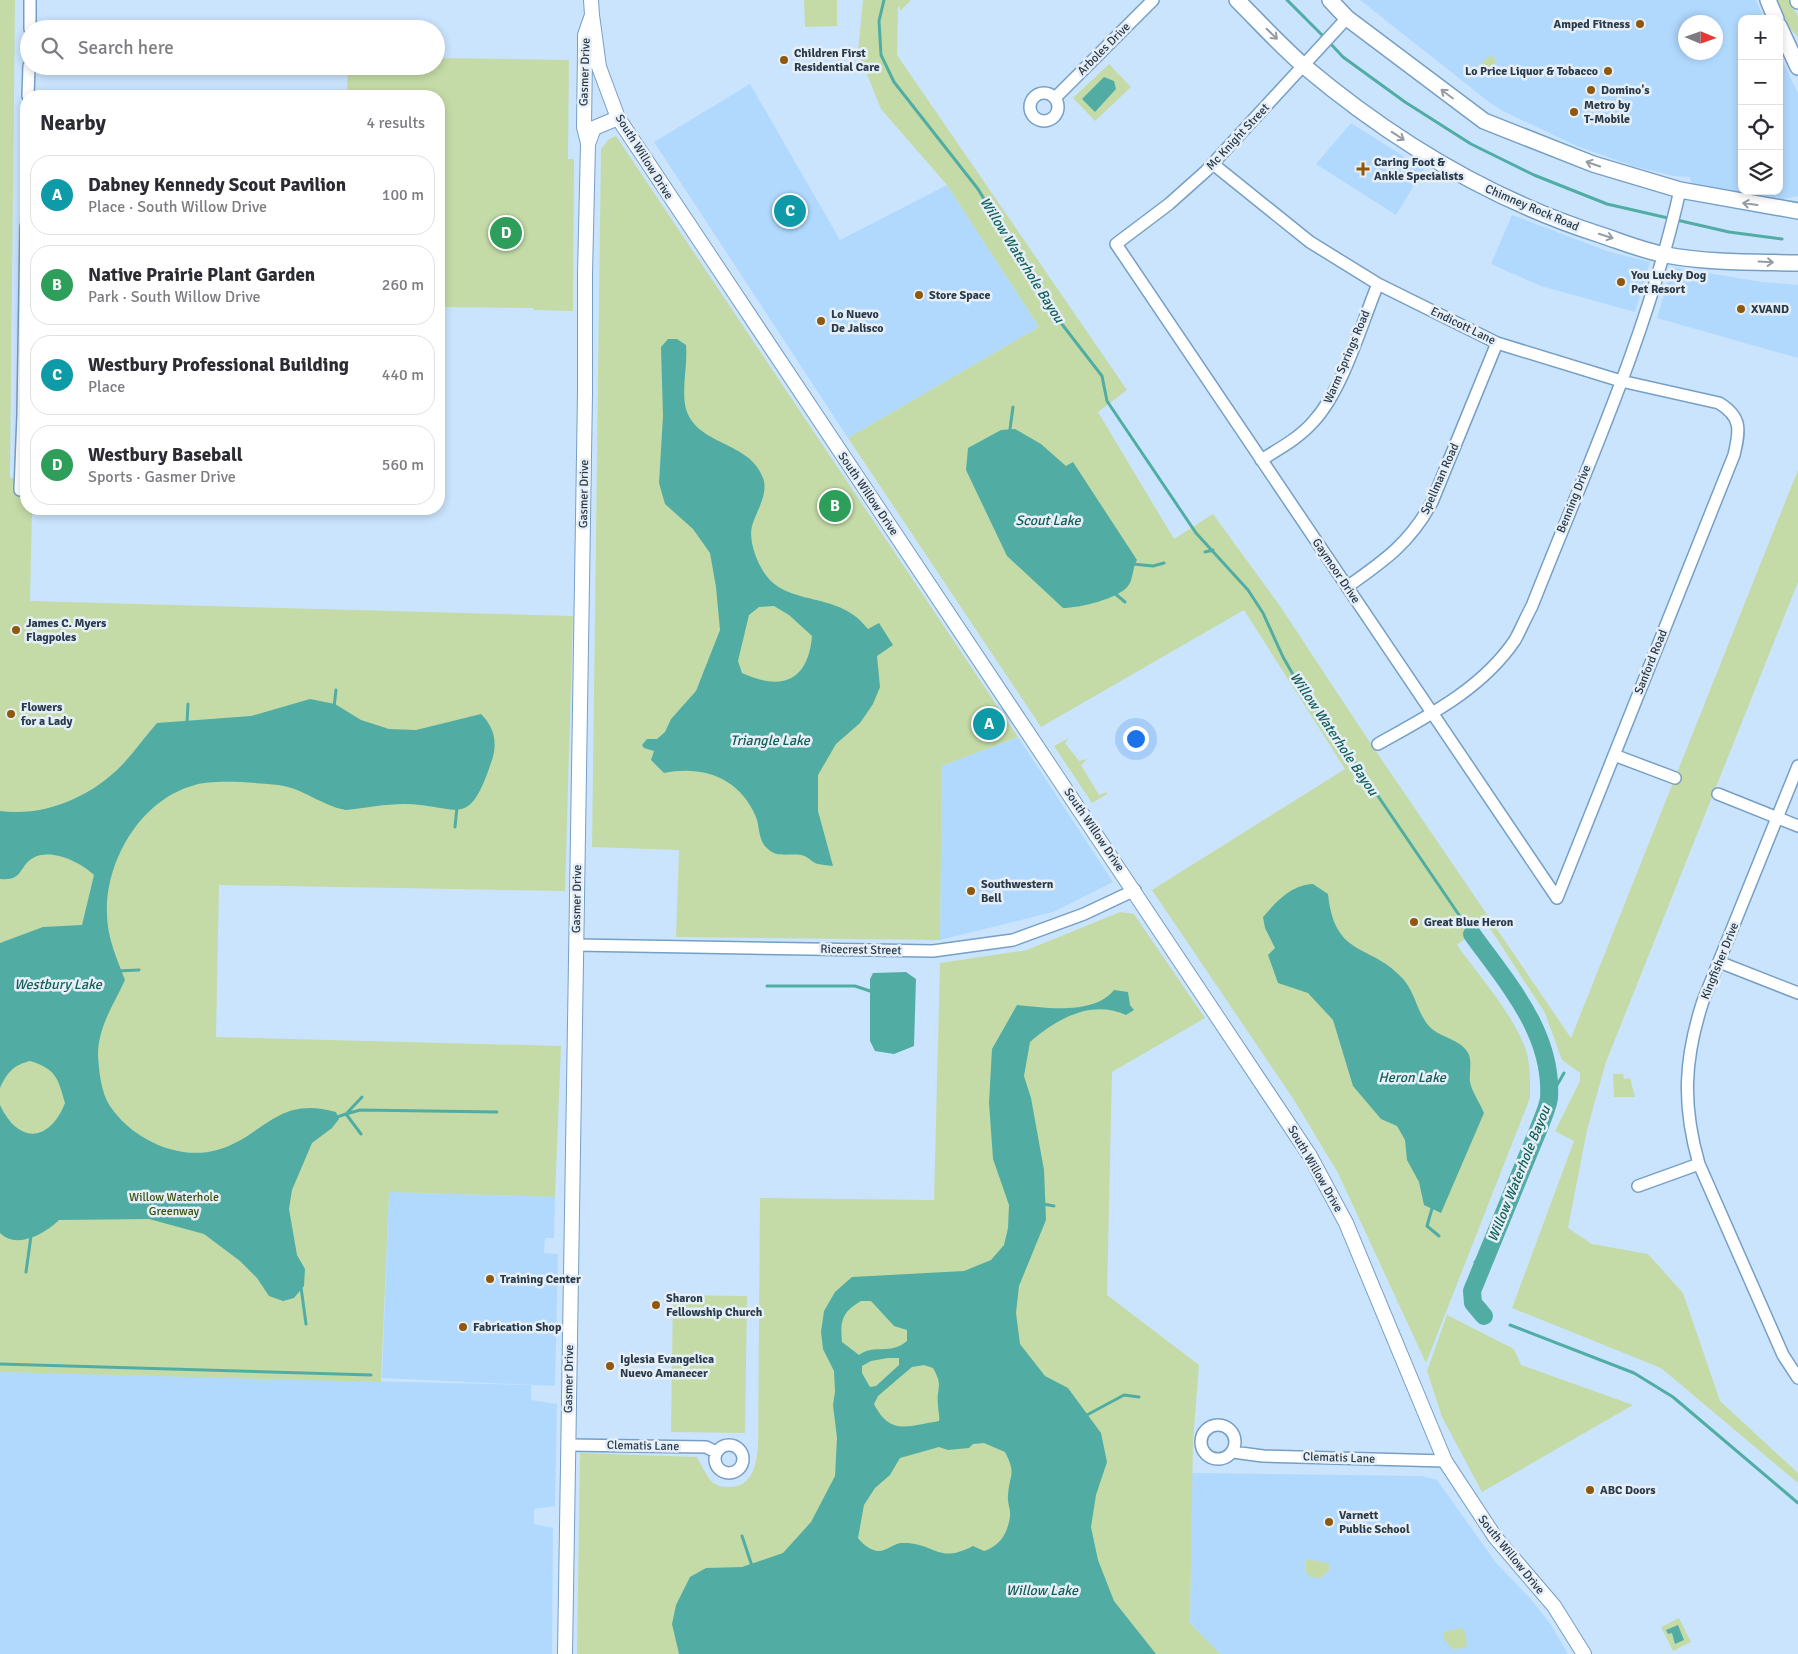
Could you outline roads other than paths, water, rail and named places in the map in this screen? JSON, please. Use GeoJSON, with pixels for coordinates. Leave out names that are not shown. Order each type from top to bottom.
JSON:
{"type":"FeatureCollection","features":[{"type":"Feature","properties":{"kind":"main road","name":"Chimney Rock Road"},"geometry":{"type":"LineString","coordinates":[[1237,0],[1386,129],[1439,163],[1486,189],[1574,226],[1664,255],[1707,260],[1798,263]]}},
{"type":"Feature","properties":{"kind":"main road"},"geometry":{"type":"LineString","coordinates":[[1330,0],[1342,23],[1484,121],[1593,164],[1680,190],[1798,211]]}},
{"type":"Feature","properties":{"kind":"main road"},"geometry":{"type":"LineString","coordinates":[[1768,0],[1774,15]]}},
{"type":"Feature","properties":{"kind":"main road"},"geometry":{"type":"LineString","coordinates":[[1783,34],[1796,59]]}},
{"type":"Feature","properties":{"kind":"main road"},"geometry":{"type":"LineString","coordinates":[[1782,209],[1798,200]]}},
{"type":"Feature","properties":{"kind":"street"},"geometry":{"type":"LineString","coordinates":[[30,0],[30,20]]}},
{"type":"Feature","properties":{"kind":"street","name":"Gasmer Drive"},"geometry":{"type":"LineString","coordinates":[[565,1654],[586,364],[584,274],[588,144],[584,127],[585,35],[592,15],[591,0]]}},
{"type":"Feature","properties":{"kind":"street","name":"Arboles Drive"},"geometry":{"type":"LineString","coordinates":[[1055,98],[1153,0]]}},
{"type":"Feature","properties":{"kind":"street","name":"South Willow Drive"},"geometry":{"type":"LineString","coordinates":[[592,15],[599,68],[618,118],[1293,1128],[1328,1187],[1346,1223],[1445,1462],[1495,1538],[1558,1612],[1584,1654]]}},
{"type":"Feature","properties":{"kind":"street","name":"Mc Knight Street"},"geometry":{"type":"LineString","coordinates":[[1116,244],[1169,204],[1214,164],[1342,23]]}},
{"type":"Feature","properties":{"kind":"street"},"geometry":{"type":"LineString","coordinates":[[28,90],[29,75]]}},
{"type":"Feature","properties":{"kind":"street"},"geometry":{"type":"LineString","coordinates":[[588,144],[594,128],[618,118]]}},
{"type":"Feature","properties":{"kind":"street","name":"Endicott Lane"},"geometry":{"type":"LineString","coordinates":[[1214,164],[1310,242],[1378,284],[1496,343],[1621,381],[1719,403],[1730,409],[1738,424]]}},
{"type":"Feature","properties":{"kind":"street","name":"Benning Drive"},"geometry":{"type":"LineString","coordinates":[[1378,744],[1432,713],[1480,680],[1515,639],[1532,606],[1621,381],[1664,255],[1680,190]]}},
{"type":"Feature","properties":{"kind":"street","name":"Gaymoor Drive"},"geometry":{"type":"LineString","coordinates":[[1116,244],[1557,898]]}},
{"type":"Feature","properties":{"kind":"street","name":"Warm Springs Road"},"geometry":{"type":"LineString","coordinates":[[1261,460],[1299,435],[1325,408],[1336,387],[1378,284]]}},
{"type":"Feature","properties":{"kind":"street","name":"Spellman Road"},"geometry":{"type":"LineString","coordinates":[[1347,587],[1402,546],[1424,518],[1496,343]]}},
{"type":"Feature","properties":{"kind":"street","name":"Sanford Road"},"geometry":{"type":"LineString","coordinates":[[1557,898],[1734,455],[1738,424]]}},
{"type":"Feature","properties":{"kind":"street"},"geometry":{"type":"LineString","coordinates":[[1614,755],[1675,778]]}},
{"type":"Feature","properties":{"kind":"street","name":"Kingfisher Drive"},"geometry":{"type":"LineString","coordinates":[[1798,766],[1719,962],[1694,1029],[1688,1059],[1690,1132],[1699,1164],[1783,1355],[1798,1378]]}},
{"type":"Feature","properties":{"kind":"street"},"geometry":{"type":"LineString","coordinates":[[1718,794],[1798,826]]}},
{"type":"Feature","properties":{"kind":"street","name":"Ricecrest Street"},"geometry":{"type":"LineString","coordinates":[[576,946],[933,951],[1014,940],[1084,914],[1135,890]]}},
{"type":"Feature","properties":{"kind":"street"},"geometry":{"type":"LineString","coordinates":[[1719,962],[1798,993]]}},
{"type":"Feature","properties":{"kind":"street"},"geometry":{"type":"LineString","coordinates":[[1638,1186],[1699,1164]]}},
{"type":"Feature","properties":{"kind":"street","name":"Clematis Lane"},"geometry":{"type":"LineString","coordinates":[[568,1445],[706,1447],[716,1452]]}},
{"type":"Feature","properties":{"kind":"street","name":"Clematis Lane"},"geometry":{"type":"LineString","coordinates":[[1233,1452],[1263,1456],[1445,1462]]}},
{"type":"Feature","properties":{"kind":"water"},"geometry":{"type":"Polygon","coordinates":[[[1104,77],[1114,81],[1116,89],[1095,112],[1082,99],[1104,77]]]}},
{"type":"Feature","properties":{"kind":"water","name":"Triangle Lake"},"geometry":{"type":"Polygon","coordinates":[[[668,339],[677,339],[686,345],[685,401],[686,409],[692,421],[701,430],[747,457],[756,466],[763,478],[763,496],[752,526],[751,539],[755,554],[765,574],[779,587],[791,593],[844,609],[857,617],[868,629],[879,623],[893,645],[877,656],[880,687],[873,704],[860,723],[836,744],[818,775],[818,811],[833,866],[815,863],[801,855],[772,852],[762,842],[756,817],[749,804],[730,784],[719,777],[706,773],[678,771],[664,773],[651,760],[654,751],[644,748],[642,745],[647,739],[657,739],[665,732],[671,719],[696,691],[720,630],[716,587],[710,553],[693,529],[665,504],[659,483],[663,416],[661,347],[668,339]],[[774,606],[759,607],[749,615],[738,661],[742,673],[769,681],[780,681],[798,673],[805,664],[812,636],[789,615],[774,606]]]}},
{"type":"Feature","properties":{"kind":"water","name":"Scout Lake"},"geometry":{"type":"Polygon","coordinates":[[[1015,429],[1041,444],[1066,466],[1073,462],[1137,560],[1130,583],[1123,591],[1098,602],[1063,608],[1007,556],[966,470],[968,448],[1001,430],[1015,429]]]}},
{"type":"Feature","properties":{"kind":"water","name":"Westbury Lake"},"geometry":{"type":"Polygon","coordinates":[[[310,699],[335,704],[361,720],[389,729],[416,730],[481,714],[492,731],[495,743],[491,763],[483,784],[468,806],[459,809],[404,804],[346,810],[329,805],[287,787],[259,783],[224,782],[195,785],[176,792],[158,804],[143,818],[130,835],[112,873],[108,894],[107,923],[113,948],[125,980],[104,1025],[98,1055],[100,1075],[107,1101],[119,1118],[143,1137],[172,1150],[202,1153],[217,1150],[233,1144],[284,1113],[299,1109],[316,1108],[336,1112],[339,1119],[332,1128],[312,1143],[292,1190],[289,1209],[297,1255],[305,1269],[304,1286],[294,1298],[283,1301],[269,1296],[257,1278],[240,1261],[204,1234],[149,1219],[59,1220],[47,1230],[31,1238],[15,1240],[7,1238],[0,1233],[0,1105],[7,1118],[16,1127],[24,1132],[33,1134],[51,1126],[65,1103],[58,1081],[51,1071],[30,1061],[12,1070],[0,1088],[0,943],[43,927],[82,925],[94,875],[81,865],[65,858],[40,855],[28,862],[17,876],[0,879],[0,811],[34,811],[50,808],[82,795],[96,787],[122,765],[157,723],[251,716],[310,699]]]}},
{"type":"Feature","properties":{"kind":"water","name":"Heron Lake"},"geometry":{"type":"Polygon","coordinates":[[[1313,884],[1328,894],[1332,915],[1338,930],[1346,940],[1356,948],[1392,968],[1408,986],[1427,1024],[1432,1029],[1463,1046],[1469,1055],[1472,1090],[1484,1113],[1441,1213],[1424,1205],[1419,1182],[1407,1160],[1405,1140],[1397,1126],[1381,1119],[1353,1086],[1333,1020],[1308,993],[1278,983],[1268,955],[1275,948],[1265,928],[1263,917],[1279,900],[1291,891],[1298,887],[1313,884]]]}},
{"type":"Feature","properties":{"kind":"water"},"geometry":{"type":"Polygon","coordinates":[[[906,972],[916,979],[914,1046],[894,1054],[875,1051],[870,1041],[870,979],[873,973],[906,972]]]}},
{"type":"Feature","properties":{"kind":"water","name":"Willow Lake"},"geometry":{"type":"Polygon","coordinates":[[[1114,990],[1128,992],[1130,1005],[1134,1010],[1126,1015],[1100,1009],[1075,1014],[1051,1026],[1030,1042],[1024,1076],[1031,1098],[1044,1170],[1046,1220],[1019,1286],[1016,1313],[1020,1344],[1045,1376],[1068,1388],[1101,1433],[1107,1462],[1096,1495],[1091,1527],[1098,1560],[1114,1601],[1156,1654],[679,1654],[672,1624],[676,1605],[690,1577],[706,1568],[742,1567],[783,1553],[811,1522],[835,1476],[837,1438],[833,1405],[835,1392],[834,1371],[823,1349],[821,1332],[824,1311],[835,1292],[852,1277],[964,1271],[991,1260],[1004,1245],[1008,1228],[1009,1205],[993,1159],[989,1103],[992,1049],[1017,1005],[1055,1008],[1082,1007],[1105,998],[1114,990]],[[861,1301],[846,1313],[842,1323],[842,1342],[859,1355],[871,1350],[894,1348],[907,1341],[907,1330],[894,1326],[871,1301],[861,1301]],[[899,1358],[871,1361],[862,1366],[862,1373],[870,1387],[876,1386],[899,1365],[899,1358]],[[924,1365],[912,1367],[878,1396],[874,1404],[880,1414],[893,1425],[909,1426],[939,1421],[939,1383],[933,1368],[924,1365]],[[984,1443],[973,1444],[969,1448],[948,1450],[939,1447],[900,1458],[890,1475],[875,1488],[864,1505],[858,1538],[866,1546],[877,1551],[902,1543],[922,1546],[943,1553],[961,1551],[973,1546],[984,1551],[995,1546],[1005,1533],[1009,1522],[1008,1499],[1011,1465],[1005,1452],[984,1443]]]}},
{"type":"Feature","properties":{"kind":"water"},"geometry":{"type":"Polygon","coordinates":[[[1678,1625],[1684,1640],[1675,1644],[1672,1633],[1668,1634],[1666,1630],[1678,1625]]]}},
{"type":"Feature","properties":{"kind":"waterway","name":"Willow Waterhole Bayou"},"geometry":{"type":"LineString","coordinates":[[884,0],[879,21],[881,55],[894,82],[978,189],[1051,310],[1102,376],[1107,401],[1196,533],[1248,590],[1263,613],[1283,657],[1299,685],[1333,730],[1472,934]]}},
{"type":"Feature","properties":{"kind":"waterway"},"geometry":{"type":"LineString","coordinates":[[1287,0],[1325,38]]}},
{"type":"Feature","properties":{"kind":"waterway"},"geometry":{"type":"LineString","coordinates":[[1329,42],[1343,57],[1405,102],[1471,144],[1534,175],[1607,204],[1729,232],[1782,239]]}},
{"type":"Feature","properties":{"kind":"waterway"},"geometry":{"type":"LineString","coordinates":[[1012,433],[1010,429],[1013,407]]}},
{"type":"Feature","properties":{"kind":"waterway","name":"Willow Waterhole Bayou"},"geometry":{"type":"LineString","coordinates":[[1205,552],[1213,550]]}},
{"type":"Feature","properties":{"kind":"waterway"},"geometry":{"type":"LineString","coordinates":[[1133,564],[1153,566],[1164,563]]}},
{"type":"Feature","properties":{"kind":"waterway"},"geometry":{"type":"LineString","coordinates":[[1112,591],[1125,602]]}},
{"type":"Feature","properties":{"kind":"waterway"},"geometry":{"type":"LineString","coordinates":[[334,707],[336,690]]}},
{"type":"Feature","properties":{"kind":"waterway"},"geometry":{"type":"LineString","coordinates":[[187,723],[188,704]]}},
{"type":"Feature","properties":{"kind":"waterway"},"geometry":{"type":"LineString","coordinates":[[455,827],[457,807]]}},
{"type":"Feature","properties":{"kind":"waterway","name":"Willow Waterhole Bayou"},"geometry":{"type":"LineString","coordinates":[[1472,934],[1513,990],[1536,1030],[1544,1052],[1548,1074],[1549,1098],[1546,1110],[1472,1291],[1473,1303],[1484,1316]]}},
{"type":"Feature","properties":{"kind":"waterway"},"geometry":{"type":"LineString","coordinates":[[117,971],[139,970]]}},
{"type":"Feature","properties":{"kind":"waterway"},"geometry":{"type":"LineString","coordinates":[[767,986],[855,986],[870,991]]}},
{"type":"Feature","properties":{"kind":"waterway"},"geometry":{"type":"LineString","coordinates":[[1549,1099],[1564,1073]]}},
{"type":"Feature","properties":{"kind":"waterway"},"geometry":{"type":"LineString","coordinates":[[347,1113],[362,1097]]}},
{"type":"Feature","properties":{"kind":"waterway"},"geometry":{"type":"LineString","coordinates":[[346,1114],[360,1110],[497,1112]]}},
{"type":"Feature","properties":{"kind":"waterway"},"geometry":{"type":"LineString","coordinates":[[334,1118],[346,1114],[361,1134]]}},
{"type":"Feature","properties":{"kind":"waterway"},"geometry":{"type":"LineString","coordinates":[[1043,1204],[1054,1206]]}},
{"type":"Feature","properties":{"kind":"waterway"},"geometry":{"type":"LineString","coordinates":[[1433,1205],[1427,1226],[1439,1236]]}},
{"type":"Feature","properties":{"kind":"waterway"},"geometry":{"type":"LineString","coordinates":[[26,1272],[31,1236]]}},
{"type":"Feature","properties":{"kind":"waterway"},"geometry":{"type":"LineString","coordinates":[[1475,1262],[1482,1265]]}},
{"type":"Feature","properties":{"kind":"waterway"},"geometry":{"type":"LineString","coordinates":[[301,1287],[306,1324]]}},
{"type":"Feature","properties":{"kind":"waterway","name":"Willow Waterhole Bayou"},"geometry":{"type":"LineString","coordinates":[[1510,1325],[1634,1373],[1673,1397],[1798,1503]]}},
{"type":"Feature","properties":{"kind":"waterway"},"geometry":{"type":"LineString","coordinates":[[0,1364],[371,1375]]}},
{"type":"Feature","properties":{"kind":"waterway"},"geometry":{"type":"LineString","coordinates":[[1085,1416],[1124,1395],[1139,1397]]}},
{"type":"Feature","properties":{"kind":"waterway"},"geometry":{"type":"LineString","coordinates":[[742,1536],[752,1566]]}},
{"type":"Feature","properties":{"kind":"place","name":"Amped Fitness"},"geometry":{"type":"Point","coordinates":[1640,24]}},
{"type":"Feature","properties":{"kind":"place","name":"Children First Residential Care"},"geometry":{"type":"Point","coordinates":[784,60]}},
{"type":"Feature","properties":{"kind":"place","name":"Lo Price Liquor & Tobacco"},"geometry":{"type":"Point","coordinates":[1608,71]}},
{"type":"Feature","properties":{"kind":"place","name":"Domino's"},"geometry":{"type":"Point","coordinates":[1591,90]}},
{"type":"Feature","properties":{"kind":"place","name":"Metro by T-Mobile"},"geometry":{"type":"Point","coordinates":[1574,112]}},
{"type":"Feature","properties":{"kind":"place","name":"Caring Foot & Ankle Specialists"},"geometry":{"type":"Point","coordinates":[1363,169]}},
{"type":"Feature","properties":{"kind":"place","name":"Westbury Professional Building"},"geometry":{"type":"Point","coordinates":[790,211]}},
{"type":"Feature","properties":{"kind":"place","name":"Westbury Baseball"},"geometry":{"type":"Point","coordinates":[506,233]}},
{"type":"Feature","properties":{"kind":"place","name":"You Lucky Dog Pet Resort"},"geometry":{"type":"Point","coordinates":[1621,282]}},
{"type":"Feature","properties":{"kind":"place","name":"Store Space"},"geometry":{"type":"Point","coordinates":[919,295]}},
{"type":"Feature","properties":{"kind":"place","name":"XVAND"},"geometry":{"type":"Point","coordinates":[1741,309]}},
{"type":"Feature","properties":{"kind":"place","name":"Lo Nuevo De Jalisco"},"geometry":{"type":"Point","coordinates":[821,321]}},
{"type":"Feature","properties":{"kind":"place","name":"Native Prairie Plant Garden"},"geometry":{"type":"Point","coordinates":[835,506]}},
{"type":"Feature","properties":{"kind":"place","name":"James C. Myers Flagpoles"},"geometry":{"type":"Point","coordinates":[16,630]}},
{"type":"Feature","properties":{"kind":"place","name":"Flowers for a Lady"},"geometry":{"type":"Point","coordinates":[11,714]}},
{"type":"Feature","properties":{"kind":"place","name":"Dabney Kennedy Scout Pavilion"},"geometry":{"type":"Point","coordinates":[989,724]}},
{"type":"Feature","properties":{"kind":"place","name":"Southwestern Bell"},"geometry":{"type":"Point","coordinates":[971,891]}},
{"type":"Feature","properties":{"kind":"place","name":"Great Blue Heron"},"geometry":{"type":"Point","coordinates":[1414,922]}},
{"type":"Feature","properties":{"kind":"place","name":"Training Center"},"geometry":{"type":"Point","coordinates":[490,1279]}},
{"type":"Feature","properties":{"kind":"place","name":"Sharon Fellowship Church"},"geometry":{"type":"Point","coordinates":[656,1305]}},
{"type":"Feature","properties":{"kind":"place","name":"Fabrication Shop"},"geometry":{"type":"Point","coordinates":[463,1327]}},
{"type":"Feature","properties":{"kind":"place","name":"Iglesia Evangelica Nuevo Amanecer"},"geometry":{"type":"Point","coordinates":[610,1366]}},
{"type":"Feature","properties":{"kind":"place","name":"ABC Doors"},"geometry":{"type":"Point","coordinates":[1590,1490]}},
{"type":"Feature","properties":{"kind":"place","name":"Varnett Public School"},"geometry":{"type":"Point","coordinates":[1329,1522]}},
{"type":"Feature","properties":{"kind":"park label","name":"Willow Waterhole Greenway"},"geometry":{"type":"Point","coordinates":[174,1204]}}]}
